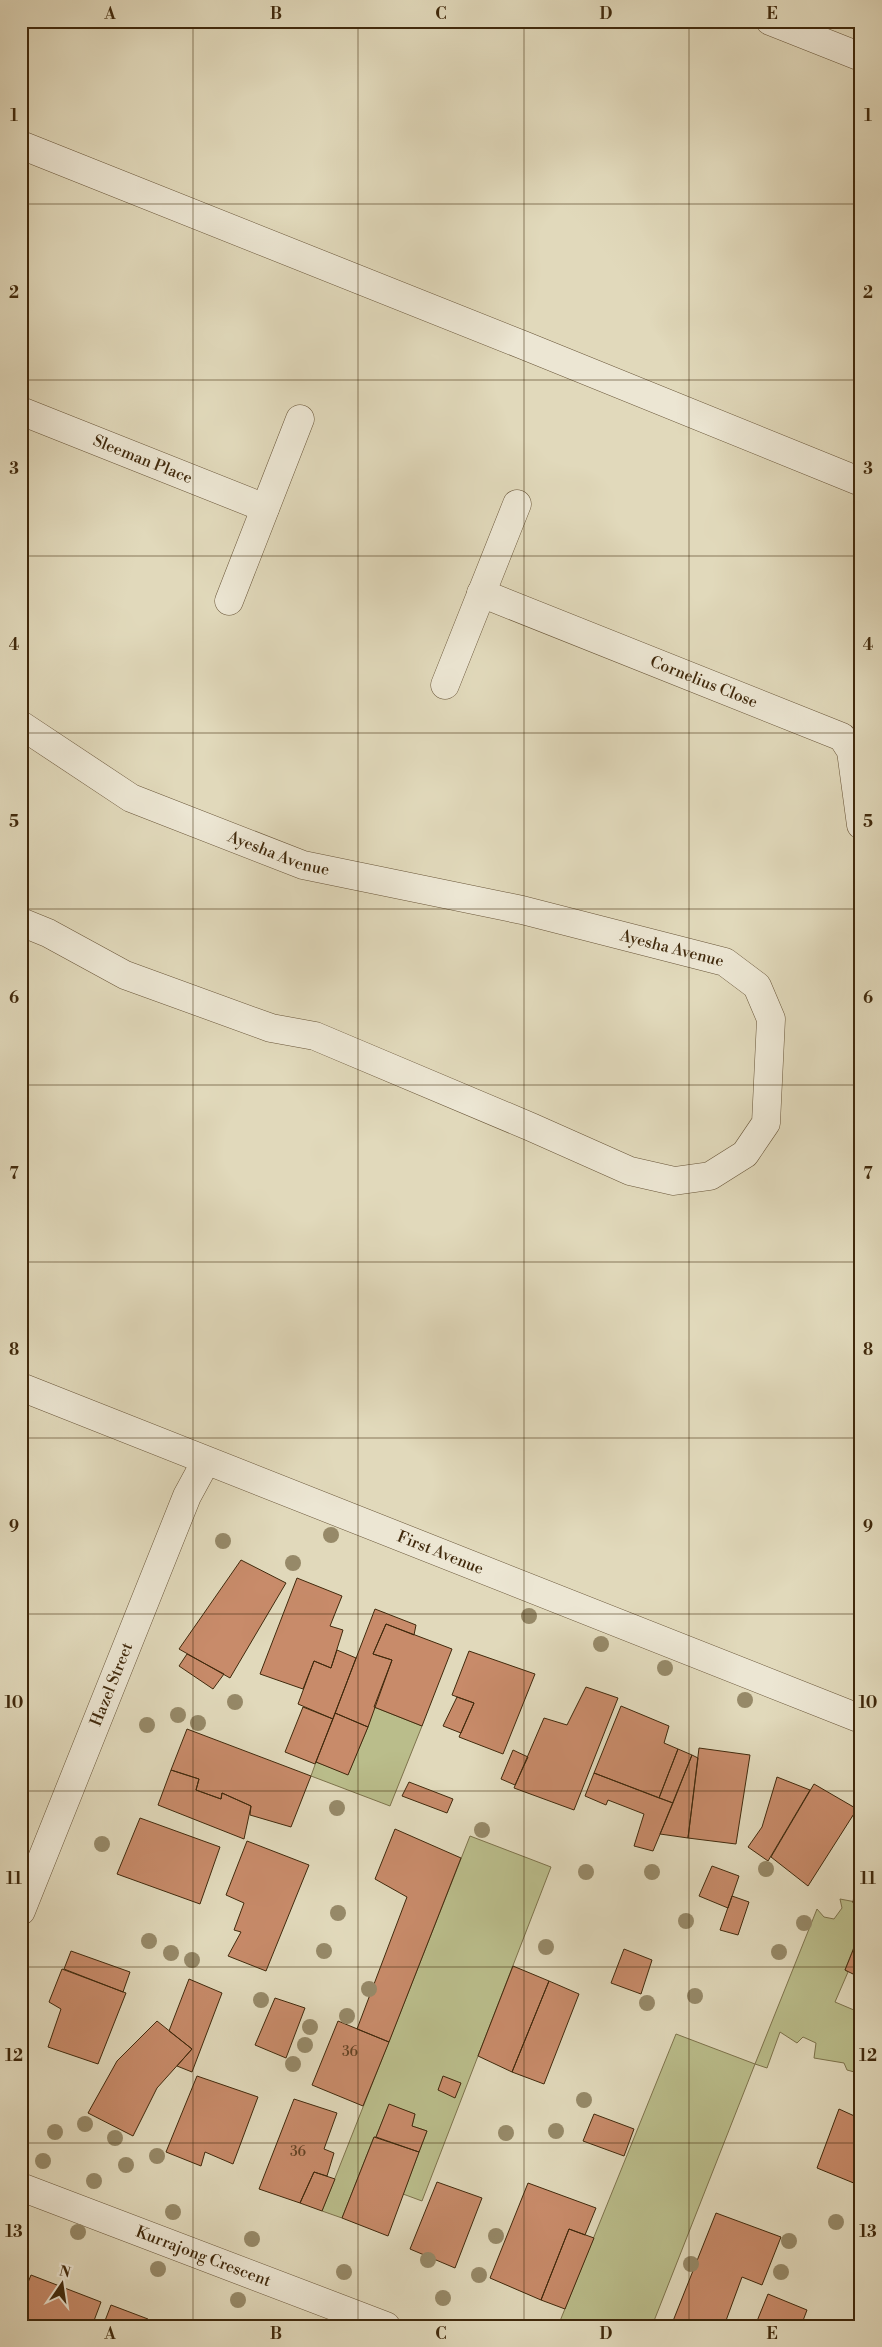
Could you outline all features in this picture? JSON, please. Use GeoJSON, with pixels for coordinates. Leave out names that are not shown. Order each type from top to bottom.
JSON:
{"type":"FeatureCollection","features":[{"type":"Feature","properties":{"kind":"street"},"geometry":{"type":"LineString","coordinates":[[770,21],[861,57]]}},
{"type":"Feature","properties":{"kind":"street"},"geometry":{"type":"LineString","coordinates":[[21,145],[861,482]]}},
{"type":"Feature","properties":{"kind":"street","name":"Sleeman Place"},"geometry":{"type":"LineString","coordinates":[[21,411],[265,508]]}},
{"type":"Feature","properties":{"kind":"street"},"geometry":{"type":"LineString","coordinates":[[229,601],[300,419]]}},
{"type":"Feature","properties":{"kind":"street"},"geometry":{"type":"LineString","coordinates":[[445,685],[517,504]]}},
{"type":"Feature","properties":{"kind":"street","name":"Cornelius Close"},"geometry":{"type":"LineString","coordinates":[[481,593],[842,737],[851,751],[861,825]]}},
{"type":"Feature","properties":{"kind":"street","name":"Ayesha Avenue"},"geometry":{"type":"LineString","coordinates":[[21,725],[131,798],[303,865],[522,910],[725,962],[757,986],[771,1019],[766,1123],[745,1154],[710,1176],[674,1181],[630,1171],[532,1126],[316,1036],[271,1028],[126,975],[48,933],[21,922]]}},
{"type":"Feature","properties":{"kind":"street","name":"First Avenue"},"geometry":{"type":"LineString","coordinates":[[21,1387],[861,1719]]}},
{"type":"Feature","properties":{"kind":"street","name":"Hazel Street"},"geometry":{"type":"LineString","coordinates":[[21,1911],[187,1496],[206,1461]]}},
{"type":"Feature","properties":{"kind":"street","name":"Kurrajong Crescent"},"geometry":{"type":"LineString","coordinates":[[21,2187],[386,2326]]}},
{"type":"Feature","properties":{"kind":"green space"},"geometry":{"type":"Polygon","coordinates":[[[374,1707],[422,1726],[390,1806],[311,1776],[316,1762],[348,1774],[368,1727],[374,1707]]]}},
{"type":"Feature","properties":{"kind":"green space"},"geometry":{"type":"Polygon","coordinates":[[[470,1836],[551,1867],[422,2201],[403,2194],[427,2131],[412,2126],[415,2114],[389,2105],[376,2137],[374,2137],[342,2218],[322,2211],[470,1836]]]}},
{"type":"Feature","properties":{"kind":"green space"},"geometry":{"type":"Polygon","coordinates":[[[840,1899],[861,1903],[861,1929],[845,1970],[848,1972],[835,2002],[861,2013],[861,2071],[858,2073],[847,2070],[844,2063],[814,2058],[816,2043],[803,2037],[797,2043],[780,2032],[767,2068],[755,2064],[817,1909],[824,1917],[834,1919],[842,1908],[840,1899]]]}},
{"type":"Feature","properties":{"kind":"green space"},"geometry":{"type":"Polygon","coordinates":[[[676,2034],[755,2064],[652,2326],[558,2326],[676,2034]]]}},
{"type":"Feature","properties":{"kind":"building"},"geometry":{"type":"Polygon","coordinates":[[[241,1560],[286,1583],[230,1678],[179,1649],[241,1560]]]}},
{"type":"Feature","properties":{"kind":"building"},"geometry":{"type":"Polygon","coordinates":[[[297,1578],[342,1596],[330,1626],[343,1630],[331,1668],[314,1661],[303,1689],[260,1674],[297,1578]]]}},
{"type":"Feature","properties":{"kind":"building"},"geometry":{"type":"Polygon","coordinates":[[[375,1609],[416,1625],[414,1635],[386,1624],[373,1654],[392,1660],[368,1727],[335,1713],[375,1609]]]}},
{"type":"Feature","properties":{"kind":"building"},"geometry":{"type":"Polygon","coordinates":[[[386,1624],[452,1649],[422,1726],[374,1707],[392,1660],[373,1654],[386,1624]]]}},
{"type":"Feature","properties":{"kind":"building"},"geometry":{"type":"Polygon","coordinates":[[[337,1650],[356,1658],[333,1719],[298,1704],[314,1661],[331,1668],[337,1650]]]}},
{"type":"Feature","properties":{"kind":"building"},"geometry":{"type":"Polygon","coordinates":[[[469,1651],[535,1674],[503,1754],[459,1737],[474,1703],[452,1695],[469,1651]]]}},
{"type":"Feature","properties":{"kind":"building"},"geometry":{"type":"Polygon","coordinates":[[[187,1654],[224,1674],[213,1689],[179,1666],[187,1654]]]}},
{"type":"Feature","properties":{"kind":"building"},"geometry":{"type":"Polygon","coordinates":[[[586,1687],[618,1698],[574,1810],[514,1788],[544,1718],[567,1725],[586,1687]]]}},
{"type":"Feature","properties":{"kind":"building"},"geometry":{"type":"Polygon","coordinates":[[[457,1697],[474,1703],[461,1733],[443,1726],[457,1697]]]}},
{"type":"Feature","properties":{"kind":"building"},"geometry":{"type":"Polygon","coordinates":[[[621,1706],[669,1726],[664,1743],[678,1749],[659,1798],[594,1773],[621,1706]]]}},
{"type":"Feature","properties":{"kind":"building"},"geometry":{"type":"Polygon","coordinates":[[[303,1707],[333,1719],[315,1764],[285,1752],[303,1707]]]}},
{"type":"Feature","properties":{"kind":"building"},"geometry":{"type":"Polygon","coordinates":[[[335,1713],[368,1727],[348,1775],[316,1762],[335,1713]]]}},
{"type":"Feature","properties":{"kind":"building"},"geometry":{"type":"Polygon","coordinates":[[[187,1729],[311,1776],[291,1827],[250,1815],[251,1806],[222,1793],[221,1799],[196,1790],[199,1779],[171,1770],[187,1729]]]}},
{"type":"Feature","properties":{"kind":"building"},"geometry":{"type":"Polygon","coordinates":[[[699,1748],[750,1755],[736,1844],[688,1838],[699,1748]]]}},
{"type":"Feature","properties":{"kind":"building"},"geometry":{"type":"Polygon","coordinates":[[[678,1749],[692,1755],[673,1803],[659,1798],[678,1749]]]}},
{"type":"Feature","properties":{"kind":"building"},"geometry":{"type":"Polygon","coordinates":[[[513,1750],[528,1757],[515,1785],[501,1779],[513,1750]]]}},
{"type":"Feature","properties":{"kind":"building"},"geometry":{"type":"Polygon","coordinates":[[[692,1755],[698,1758],[688,1838],[660,1834],[692,1755]]]}},
{"type":"Feature","properties":{"kind":"building"},"geometry":{"type":"Polygon","coordinates":[[[171,1770],[199,1779],[196,1790],[221,1799],[222,1793],[251,1806],[244,1839],[158,1805],[171,1770]]]}},
{"type":"Feature","properties":{"kind":"building"},"geometry":{"type":"Polygon","coordinates":[[[594,1773],[673,1803],[653,1851],[634,1846],[644,1814],[608,1800],[606,1805],[585,1796],[594,1773]]]}},
{"type":"Feature","properties":{"kind":"building"},"geometry":{"type":"Polygon","coordinates":[[[777,1777],[810,1790],[768,1861],[748,1847],[762,1827],[777,1777]]]}},
{"type":"Feature","properties":{"kind":"building"},"geometry":{"type":"Polygon","coordinates":[[[409,1782],[453,1799],[447,1813],[402,1796],[409,1782]]]}},
{"type":"Feature","properties":{"kind":"building"},"geometry":{"type":"Polygon","coordinates":[[[814,1784],[857,1809],[808,1886],[771,1857],[814,1784]]]}},
{"type":"Feature","properties":{"kind":"building"},"geometry":{"type":"Polygon","coordinates":[[[140,1818],[220,1847],[200,1904],[117,1874],[140,1818]]]}},
{"type":"Feature","properties":{"kind":"building"},"geometry":{"type":"Polygon","coordinates":[[[395,1829],[461,1858],[389,2042],[357,2029],[407,1897],[375,1879],[395,1829]]]}},
{"type":"Feature","properties":{"kind":"building"},"geometry":{"type":"Polygon","coordinates":[[[861,1837],[861,1903],[853,1903],[861,1837]]]}},
{"type":"Feature","properties":{"kind":"building"},"geometry":{"type":"Polygon","coordinates":[[[247,1841],[309,1865],[266,1971],[228,1956],[241,1932],[234,1930],[244,1903],[226,1895],[247,1841]]]}},
{"type":"Feature","properties":{"kind":"building"},"geometry":{"type":"Polygon","coordinates":[[[712,1866],[739,1876],[728,1908],[699,1896],[712,1866]]]}},
{"type":"Feature","properties":{"kind":"building"},"geometry":{"type":"Polygon","coordinates":[[[732,1896],[749,1902],[738,1935],[720,1930],[732,1896]]]}},
{"type":"Feature","properties":{"kind":"building"},"geometry":{"type":"Polygon","coordinates":[[[861,1933],[861,1978],[845,1970],[861,1933]]]}},
{"type":"Feature","properties":{"kind":"building"},"geometry":{"type":"Polygon","coordinates":[[[624,1949],[652,1960],[641,1994],[611,1983],[624,1949]]]}},
{"type":"Feature","properties":{"kind":"building"},"geometry":{"type":"Polygon","coordinates":[[[71,1951],[130,1972],[123,1992],[64,1969],[71,1951]]]}},
{"type":"Feature","properties":{"kind":"building"},"geometry":{"type":"Polygon","coordinates":[[[513,1966],[549,1981],[512,2072],[478,2056],[513,1966]]]}},
{"type":"Feature","properties":{"kind":"building"},"geometry":{"type":"Polygon","coordinates":[[[62,1969],[126,1993],[98,2064],[48,2047],[61,2009],[49,2002],[62,1969]]]}},
{"type":"Feature","properties":{"kind":"building"},"geometry":{"type":"Polygon","coordinates":[[[189,1979],[222,1993],[192,2072],[177,2066],[192,2049],[169,2031],[189,1979]]]}},
{"type":"Feature","properties":{"kind":"building"},"geometry":{"type":"Polygon","coordinates":[[[549,1981],[579,1994],[544,2084],[512,2072],[549,1981]]]}},
{"type":"Feature","properties":{"kind":"building"},"geometry":{"type":"Polygon","coordinates":[[[275,1998],[305,2008],[286,2058],[255,2045],[275,1998]]]}},
{"type":"Feature","properties":{"kind":"building"},"geometry":{"type":"Polygon","coordinates":[[[157,2021],[192,2049],[157,2088],[133,2136],[88,2113],[117,2061],[157,2021]]]}},
{"type":"Feature","properties":{"kind":"building"},"geometry":{"type":"Polygon","coordinates":[[[338,2021],[389,2042],[363,2106],[312,2085],[338,2021]]]}},
{"type":"Feature","properties":{"kind":"building"},"geometry":{"type":"Polygon","coordinates":[[[197,2076],[258,2097],[233,2164],[205,2152],[201,2166],[166,2152],[197,2076]]]}},
{"type":"Feature","properties":{"kind":"building"},"geometry":{"type":"Polygon","coordinates":[[[443,2076],[461,2083],[455,2098],[438,2090],[443,2076]]]}},
{"type":"Feature","properties":{"kind":"building"},"geometry":{"type":"Polygon","coordinates":[[[294,2099],[337,2113],[324,2149],[334,2153],[327,2176],[314,2172],[300,2203],[259,2189],[294,2099]]]}},
{"type":"Feature","properties":{"kind":"building"},"geometry":{"type":"Polygon","coordinates":[[[389,2104],[415,2114],[412,2126],[427,2131],[419,2152],[376,2137],[389,2104]]]}},
{"type":"Feature","properties":{"kind":"building"},"geometry":{"type":"Polygon","coordinates":[[[839,2109],[861,2119],[861,2186],[817,2168],[839,2109]]]}},
{"type":"Feature","properties":{"kind":"building"},"geometry":{"type":"Polygon","coordinates":[[[594,2114],[634,2129],[624,2156],[583,2141],[594,2114]]]}},
{"type":"Feature","properties":{"kind":"building"},"geometry":{"type":"Polygon","coordinates":[[[374,2137],[419,2152],[388,2236],[342,2218],[374,2137]]]}},
{"type":"Feature","properties":{"kind":"building"},"geometry":{"type":"Polygon","coordinates":[[[314,2172],[335,2179],[322,2211],[300,2203],[314,2172]]]}},
{"type":"Feature","properties":{"kind":"building"},"geometry":{"type":"Polygon","coordinates":[[[437,2182],[482,2198],[455,2268],[410,2249],[437,2182]]]}},
{"type":"Feature","properties":{"kind":"building"},"geometry":{"type":"Polygon","coordinates":[[[528,2183],[596,2208],[585,2235],[569,2229],[541,2300],[490,2278],[528,2183]]]}},
{"type":"Feature","properties":{"kind":"building"},"geometry":{"type":"Polygon","coordinates":[[[716,2213],[781,2237],[762,2285],[742,2277],[724,2326],[671,2326],[716,2213]]]}},
{"type":"Feature","properties":{"kind":"building"},"geometry":{"type":"Polygon","coordinates":[[[569,2229],[594,2238],[565,2309],[541,2300],[569,2229]]]}},
{"type":"Feature","properties":{"kind":"building"},"geometry":{"type":"Polygon","coordinates":[[[31,2275],[101,2302],[92,2326],[21,2326],[21,2300],[31,2275]]]}},
{"type":"Feature","properties":{"kind":"building"},"geometry":{"type":"Polygon","coordinates":[[[768,2294],[807,2310],[801,2326],[755,2326],[768,2294]]]}},
{"type":"Feature","properties":{"kind":"building"},"geometry":{"type":"Polygon","coordinates":[[[111,2305],[148,2319],[146,2326],[103,2326],[111,2305]]]}}]}
